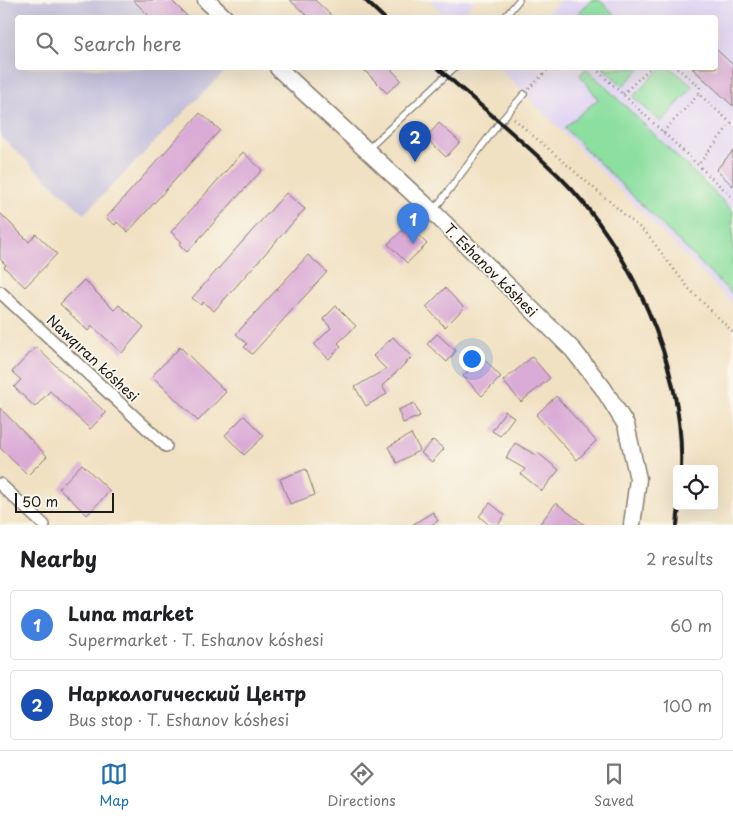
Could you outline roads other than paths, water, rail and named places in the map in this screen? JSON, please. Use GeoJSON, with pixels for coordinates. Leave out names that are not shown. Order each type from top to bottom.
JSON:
{"type":"FeatureCollection","features":[{"type":"Feature","properties":{"kind":"main road"},"geometry":{"type":"LineString","coordinates":[[206,0],[222,15]]}},
{"type":"Feature","properties":{"kind":"main road","name":"T. Eshanov kóshesi"},"geometry":{"type":"LineString","coordinates":[[280,70],[433,212],[573,350],[603,388],[626,425],[638,478],[632,525]]}},
{"type":"Feature","properties":{"kind":"street","name":"Nawqıran kóshesi"},"geometry":{"type":"LineString","coordinates":[[0,292],[166,446]]}},
{"type":"Feature","properties":{"kind":"street"},"geometry":{"type":"LineString","coordinates":[[0,484],[44,525]]}},
{"type":"Feature","properties":{"kind":"lane"},"geometry":{"type":"LineString","coordinates":[[507,15],[520,0]]}},
{"type":"Feature","properties":{"kind":"lane"},"geometry":{"type":"LineString","coordinates":[[366,150],[452,70]]}},
{"type":"Feature","properties":{"kind":"lane"},"geometry":{"type":"LineString","coordinates":[[433,212],[524,94]]}},
{"type":"Feature","properties":{"kind":"railway"},"geometry":{"type":"LineString","coordinates":[[365,0],[381,15]]}},
{"type":"Feature","properties":{"kind":"railway"},"geometry":{"type":"LineString","coordinates":[[440,70],[559,176],[585,205],[609,237],[630,273],[648,311],[663,350],[674,390],[680,430],[681,465]]}},
{"type":"Feature","properties":{"kind":"railway"},"geometry":{"type":"LineString","coordinates":[[677,525],[679,510]]}},
{"type":"Feature","properties":{"kind":"place","name":"Наркологический Центр"},"geometry":{"type":"Point","coordinates":[415,162]}},
{"type":"Feature","properties":{"kind":"place","name":"Luna market"},"geometry":{"type":"Point","coordinates":[413,244]}}]}
